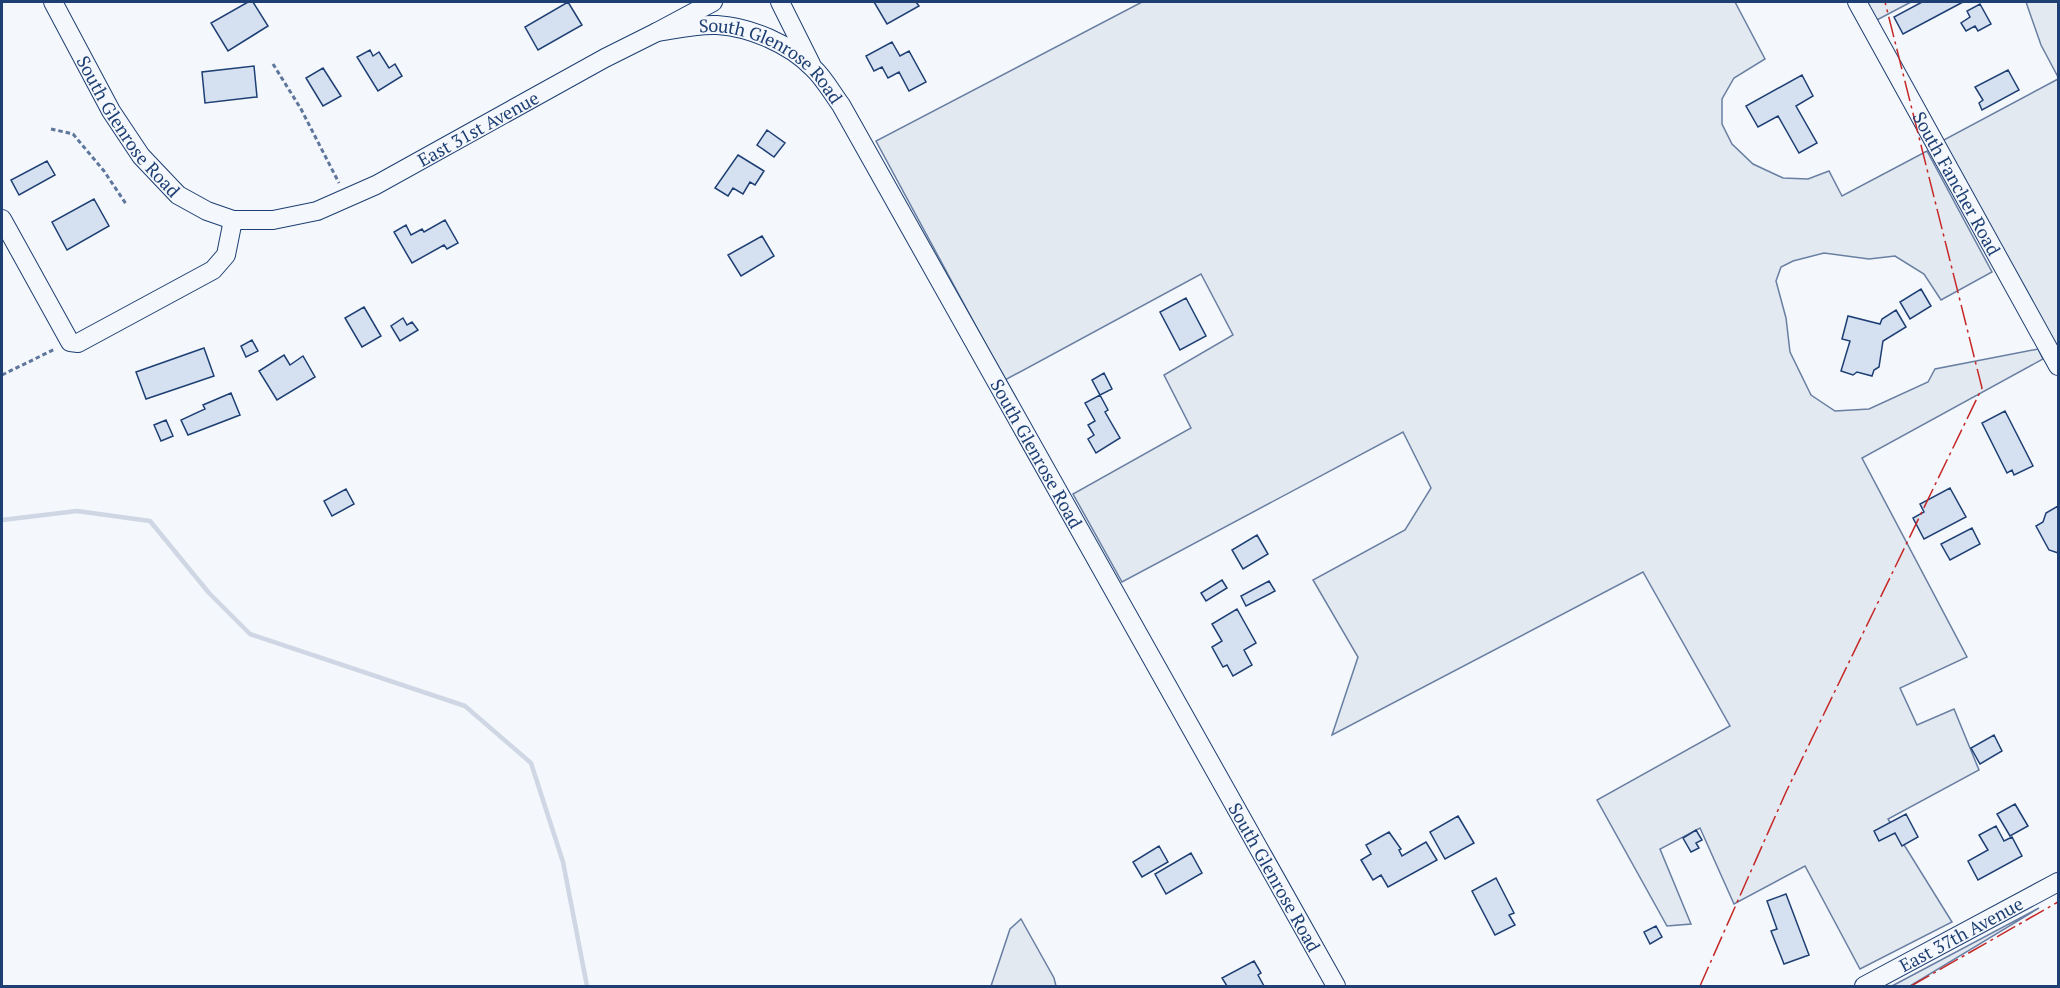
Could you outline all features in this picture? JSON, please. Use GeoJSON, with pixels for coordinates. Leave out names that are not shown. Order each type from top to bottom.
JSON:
{"type":"FeatureCollection","features":[{"type":"Feature","properties":{"kind":"street","name":"South Glenrose Road"},"geometry":{"type":"LineString","coordinates":[[53,2],[111,111],[141,156],[178,195],[233,220]]}},
{"type":"Feature","properties":{"kind":"street","name":"East 31st Avenue"},"geometry":{"type":"LineString","coordinates":[[233,220],[273,220],[317,211],[376,185],[605,58],[713,2]]}},
{"type":"Feature","properties":{"kind":"street"},"geometry":{"type":"LineString","coordinates":[[780,2],[813,68]]}},
{"type":"Feature","properties":{"kind":"street","name":"South Fancher Road"},"geometry":{"type":"LineString","coordinates":[[1857,2],[2058,366]]}},
{"type":"Feature","properties":{"kind":"street","name":"South Glenrose Road"},"geometry":{"type":"LineString","coordinates":[[657,32],[717,25],[744,30],[784,46],[813,68],[846,114],[1336,987]]}},
{"type":"Feature","properties":{"kind":"street"},"geometry":{"type":"LineString","coordinates":[[2,219],[70,342],[78,343],[213,270],[226,255],[233,220]]}},
{"type":"Feature","properties":{"kind":"street","name":"East 37th Avenue"},"geometry":{"type":"LineString","coordinates":[[1864,987],[2058,882]]}},
{"type":"Feature","properties":{"kind":"path"},"geometry":{"type":"LineString","coordinates":[[273,64],[302,109],[346,198]]}},
{"type":"Feature","properties":{"kind":"path"},"geometry":{"type":"LineString","coordinates":[[51,129],[73,134],[104,171],[126,204]]}},
{"type":"Feature","properties":{"kind":"path"},"geometry":{"type":"LineString","coordinates":[[2,375],[70,342]]}},
{"type":"Feature","properties":{"kind":"shaded area"},"geometry":{"type":"Polygon","coordinates":[[[1142,2],[1735,2],[1765,59],[1734,78],[1722,99],[1722,124],[1732,144],[1753,164],[1783,178],[1808,179],[1829,171],[1842,196],[1927,151],[1992,272],[1941,300],[1924,274],[1895,256],[1869,259],[1824,253],[1793,261],[1781,267],[1776,281],[1786,318],[1790,352],[1811,395],[1835,411],[1869,409],[1928,382],[1935,369],[2038,349],[2043,359],[1862,458],[1967,657],[1900,688],[1917,725],[1954,709],[1979,770],[1888,819],[1952,922],[1860,969],[1805,866],[1734,904],[1700,828],[1660,849],[1691,924],[1667,926],[1597,800],[1730,726],[1643,572],[1332,735],[1358,657],[1313,580],[1405,530],[1431,488],[1403,432],[1122,582],[1073,494],[1191,428],[1164,375],[1233,335],[1201,274],[1005,380],[876,141],[1142,2]]]}},
{"type":"Feature","properties":{"kind":"shaded area"},"geometry":{"type":"Polygon","coordinates":[[[1864,2],[1911,2],[1875,21],[1864,2]]]}},
{"type":"Feature","properties":{"kind":"shaded area"},"geometry":{"type":"Polygon","coordinates":[[[2026,2],[2058,2],[2058,77],[2041,45],[2026,2]]]}},
{"type":"Feature","properties":{"kind":"shaded area"},"geometry":{"type":"Polygon","coordinates":[[[2058,79],[2058,346],[2055,347],[1940,142],[2058,79]]]}},
{"type":"Feature","properties":{"kind":"shaded area"},"geometry":{"type":"Polygon","coordinates":[[[2039,908],[1910,986],[1892,986],[2039,908]]]}},
{"type":"Feature","properties":{"kind":"shaded area"},"geometry":{"type":"Polygon","coordinates":[[[1021,919],[1054,978],[1056,986],[991,986],[1010,929],[1021,919]]]}},
{"type":"Feature","properties":{"kind":"building"},"geometry":{"type":"Polygon","coordinates":[[[248,2],[253,2],[268,26],[228,51],[211,23],[248,2]]]}},
{"type":"Feature","properties":{"kind":"building"},"geometry":{"type":"Polygon","coordinates":[[[568,2],[582,25],[538,50],[525,27],[568,2]]]}},
{"type":"Feature","properties":{"kind":"building"},"geometry":{"type":"Polygon","coordinates":[[[874,2],[916,2],[919,6],[887,24],[874,2]]]}},
{"type":"Feature","properties":{"kind":"building"},"geometry":{"type":"Polygon","coordinates":[[[1922,2],[1963,2],[1903,34],[1894,17],[1922,2]]]}},
{"type":"Feature","properties":{"kind":"building"},"geometry":{"type":"Polygon","coordinates":[[[1980,4],[1991,24],[1978,31],[1975,26],[1966,31],[1961,23],[1970,17],[1967,11],[1980,4]]]}},
{"type":"Feature","properties":{"kind":"building"},"geometry":{"type":"Polygon","coordinates":[[[892,42],[900,56],[909,51],[926,82],[909,91],[899,72],[888,78],[882,67],[874,71],[866,56],[892,42]]]}},
{"type":"Feature","properties":{"kind":"building"},"geometry":{"type":"Polygon","coordinates":[[[370,50],[373,56],[379,52],[389,68],[395,64],[402,76],[378,91],[357,57],[370,50]]]}},
{"type":"Feature","properties":{"kind":"building"},"geometry":{"type":"Polygon","coordinates":[[[254,66],[257,97],[205,103],[202,72],[254,66]]]}},
{"type":"Feature","properties":{"kind":"building"},"geometry":{"type":"Polygon","coordinates":[[[323,68],[341,96],[323,106],[306,78],[323,68]]]}},
{"type":"Feature","properties":{"kind":"building"},"geometry":{"type":"Polygon","coordinates":[[[2008,70],[2019,90],[1982,110],[1979,103],[1983,100],[1975,87],[2008,70]]]}},
{"type":"Feature","properties":{"kind":"building"},"geometry":{"type":"Polygon","coordinates":[[[1802,75],[1813,96],[1796,106],[1817,143],[1799,153],[1778,116],[1758,127],[1746,106],[1802,75]]]}},
{"type":"Feature","properties":{"kind":"building"},"geometry":{"type":"Polygon","coordinates":[[[767,130],[785,143],[774,157],[757,145],[767,130]]]}},
{"type":"Feature","properties":{"kind":"building"},"geometry":{"type":"Polygon","coordinates":[[[738,155],[764,171],[755,185],[750,182],[743,194],[733,188],[728,196],[715,188],[738,155]]]}},
{"type":"Feature","properties":{"kind":"building"},"geometry":{"type":"Polygon","coordinates":[[[47,161],[55,175],[19,195],[11,180],[47,161]]]}},
{"type":"Feature","properties":{"kind":"building"},"geometry":{"type":"Polygon","coordinates":[[[94,199],[109,226],[67,250],[52,222],[94,199]]]}},
{"type":"Feature","properties":{"kind":"building"},"geometry":{"type":"Polygon","coordinates":[[[445,220],[458,243],[447,249],[444,245],[412,263],[394,232],[406,225],[411,235],[422,229],[424,232],[445,220]]]}},
{"type":"Feature","properties":{"kind":"building"},"geometry":{"type":"Polygon","coordinates":[[[762,236],[774,256],[741,276],[728,255],[762,236]]]}},
{"type":"Feature","properties":{"kind":"building"},"geometry":{"type":"Polygon","coordinates":[[[1921,289],[1931,306],[1910,319],[1900,302],[1921,289]]]}},
{"type":"Feature","properties":{"kind":"building"},"geometry":{"type":"Polygon","coordinates":[[[1186,298],[1206,336],[1180,350],[1160,312],[1186,298]]]}},
{"type":"Feature","properties":{"kind":"building"},"geometry":{"type":"Polygon","coordinates":[[[364,307],[381,336],[362,347],[345,318],[364,307]]]}},
{"type":"Feature","properties":{"kind":"building"},"geometry":{"type":"Polygon","coordinates":[[[1896,310],[1906,327],[1883,341],[1879,367],[1874,370],[1872,376],[1857,372],[1853,375],[1841,371],[1850,341],[1842,339],[1848,316],[1880,324],[1882,319],[1896,310]]]}},
{"type":"Feature","properties":{"kind":"building"},"geometry":{"type":"Polygon","coordinates":[[[403,318],[407,325],[412,322],[418,330],[400,341],[391,326],[403,318]]]}},
{"type":"Feature","properties":{"kind":"building"},"geometry":{"type":"Polygon","coordinates":[[[252,340],[258,351],[246,357],[241,346],[252,340]]]}},
{"type":"Feature","properties":{"kind":"building"},"geometry":{"type":"Polygon","coordinates":[[[204,348],[214,376],[146,399],[136,372],[204,348]]]}},
{"type":"Feature","properties":{"kind":"building"},"geometry":{"type":"Polygon","coordinates":[[[284,355],[290,365],[303,356],[315,377],[277,400],[259,371],[284,355]]]}},
{"type":"Feature","properties":{"kind":"building"},"geometry":{"type":"Polygon","coordinates":[[[1104,373],[1112,389],[1100,395],[1092,380],[1104,373]]]}},
{"type":"Feature","properties":{"kind":"building"},"geometry":{"type":"Polygon","coordinates":[[[231,393],[240,415],[188,435],[181,420],[205,409],[203,405],[231,393]]]}},
{"type":"Feature","properties":{"kind":"building"},"geometry":{"type":"Polygon","coordinates":[[[1100,395],[1108,410],[1105,412],[1120,438],[1096,453],[1088,439],[1094,435],[1088,425],[1095,421],[1085,403],[1100,395]]]}},
{"type":"Feature","properties":{"kind":"building"},"geometry":{"type":"Polygon","coordinates":[[[2005,411],[2033,466],[2014,475],[2012,470],[2007,473],[1982,423],[2005,411]]]}},
{"type":"Feature","properties":{"kind":"building"},"geometry":{"type":"Polygon","coordinates":[[[166,420],[173,436],[161,441],[154,425],[166,420]]]}},
{"type":"Feature","properties":{"kind":"building"},"geometry":{"type":"Polygon","coordinates":[[[1950,488],[1966,517],[1924,539],[1913,518],[1924,512],[1920,504],[1950,488]]]}},
{"type":"Feature","properties":{"kind":"building"},"geometry":{"type":"Polygon","coordinates":[[[346,489],[354,504],[332,516],[324,501],[346,489]]]}},
{"type":"Feature","properties":{"kind":"building"},"geometry":{"type":"Polygon","coordinates":[[[2058,506],[2058,553],[2049,550],[2036,526],[2043,522],[2046,513],[2058,506]]]}},
{"type":"Feature","properties":{"kind":"building"},"geometry":{"type":"Polygon","coordinates":[[[1972,528],[1980,544],[1950,560],[1941,544],[1972,528]]]}},
{"type":"Feature","properties":{"kind":"building"},"geometry":{"type":"Polygon","coordinates":[[[1257,535],[1268,554],[1243,569],[1232,550],[1257,535]]]}},
{"type":"Feature","properties":{"kind":"building"},"geometry":{"type":"Polygon","coordinates":[[[1222,580],[1227,588],[1206,601],[1201,593],[1222,580]]]}},
{"type":"Feature","properties":{"kind":"building"},"geometry":{"type":"Polygon","coordinates":[[[1269,581],[1275,591],[1246,606],[1241,596],[1269,581]]]}},
{"type":"Feature","properties":{"kind":"building"},"geometry":{"type":"Polygon","coordinates":[[[1237,609],[1256,643],[1244,650],[1252,665],[1233,676],[1227,665],[1223,667],[1212,647],[1222,641],[1212,624],[1237,609]]]}},
{"type":"Feature","properties":{"kind":"building"},"geometry":{"type":"Polygon","coordinates":[[[1994,735],[2002,751],[1980,764],[1971,748],[1994,735]]]}},
{"type":"Feature","properties":{"kind":"building"},"geometry":{"type":"Polygon","coordinates":[[[2015,804],[2028,826],[2010,836],[1997,814],[2015,804]]]}},
{"type":"Feature","properties":{"kind":"building"},"geometry":{"type":"Polygon","coordinates":[[[1906,814],[1918,837],[1902,846],[1895,833],[1879,841],[1874,831],[1906,814]]]}},
{"type":"Feature","properties":{"kind":"building"},"geometry":{"type":"Polygon","coordinates":[[[1458,816],[1474,843],[1445,859],[1430,832],[1458,816]]]}},
{"type":"Feature","properties":{"kind":"building"},"geometry":{"type":"Polygon","coordinates":[[[1996,826],[2004,841],[2012,837],[2022,856],[1978,880],[1968,861],[1988,850],[1979,835],[1996,826]]]}},
{"type":"Feature","properties":{"kind":"building"},"geometry":{"type":"Polygon","coordinates":[[[1696,830],[1702,840],[1696,843],[1699,848],[1691,852],[1683,838],[1696,830]]]}},
{"type":"Feature","properties":{"kind":"building"},"geometry":{"type":"Polygon","coordinates":[[[1389,832],[1401,849],[1399,850],[1402,856],[1426,842],[1437,860],[1388,887],[1381,875],[1373,880],[1361,860],[1371,854],[1366,845],[1389,832]]]}},
{"type":"Feature","properties":{"kind":"building"},"geometry":{"type":"Polygon","coordinates":[[[1159,846],[1168,862],[1142,877],[1133,862],[1159,846]]]}},
{"type":"Feature","properties":{"kind":"building"},"geometry":{"type":"Polygon","coordinates":[[[1191,853],[1202,873],[1166,894],[1155,874],[1191,853]]]}},
{"type":"Feature","properties":{"kind":"building"},"geometry":{"type":"Polygon","coordinates":[[[1496,878],[1514,913],[1509,915],[1515,925],[1495,935],[1472,891],[1496,878]]]}},
{"type":"Feature","properties":{"kind":"building"},"geometry":{"type":"Polygon","coordinates":[[[1786,894],[1809,955],[1784,964],[1771,931],[1777,929],[1767,901],[1786,894]]]}},
{"type":"Feature","properties":{"kind":"building"},"geometry":{"type":"Polygon","coordinates":[[[1656,926],[1662,937],[1650,944],[1644,932],[1656,926]]]}},
{"type":"Feature","properties":{"kind":"building"},"geometry":{"type":"Polygon","coordinates":[[[1254,961],[1261,973],[1258,975],[1264,986],[1227,986],[1222,978],[1254,961]]]}},
{"type":"Feature","properties":{"kind":"waterway"},"geometry":{"type":"LineString","coordinates":[[2,520],[77,511],[150,521],[209,593],[250,634],[465,706],[531,763],[563,862],[587,986]]}},
{"type":"Feature","properties":{"kind":"power"},"geometry":{"type":"LineString","coordinates":[[1700,986],[1786,792],[1982,388],[1885,2]]}},
{"type":"Feature","properties":{"kind":"power"},"geometry":{"type":"LineString","coordinates":[[1911,986],[2058,902]]}}]}
